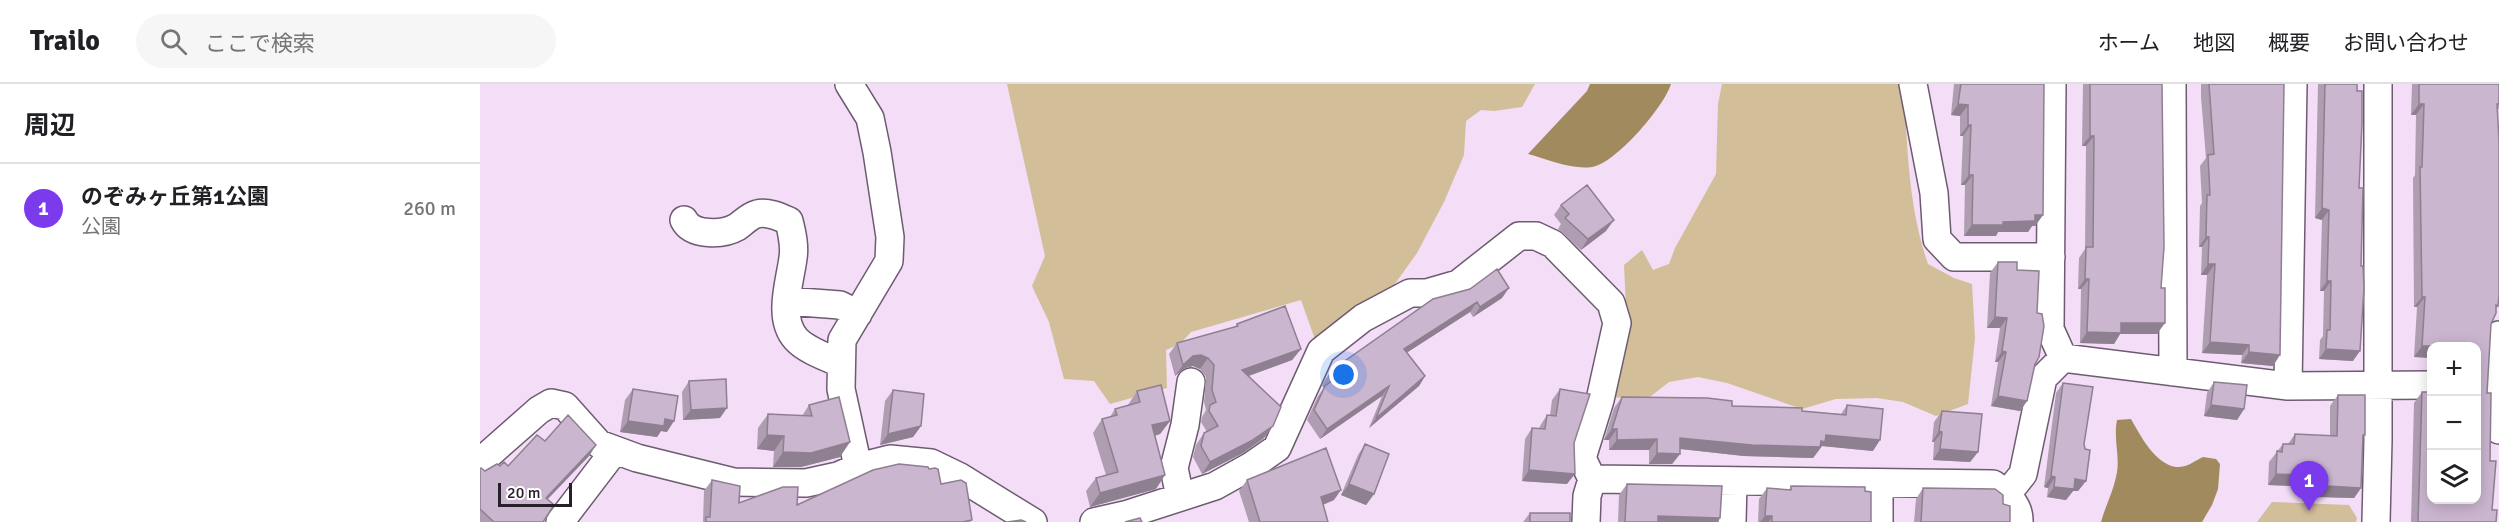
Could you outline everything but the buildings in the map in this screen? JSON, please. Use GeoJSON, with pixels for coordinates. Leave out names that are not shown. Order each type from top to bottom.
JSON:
{"type":"FeatureCollection","features":[{"type":"Feature","properties":{"kind":"street"},"geometry":{"type":"LineString","coordinates":[[849,84],[870,118],[890,237],[889,261],[842,340],[841,389],[858,467]]}},
{"type":"Feature","properties":{"kind":"street"},"geometry":{"type":"LineString","coordinates":[[1913,84],[1934,193],[1937,239],[1954,256],[2052,256]]}},
{"type":"Feature","properties":{"kind":"street"},"geometry":{"type":"LineString","coordinates":[[2052,84],[2050,329],[2063,358]]}},
{"type":"Feature","properties":{"kind":"street"},"geometry":{"type":"LineString","coordinates":[[2172,84],[2173,372]]}},
{"type":"Feature","properties":{"kind":"street"},"geometry":{"type":"LineString","coordinates":[[2288,386],[2293,84]]}},
{"type":"Feature","properties":{"kind":"street"},"geometry":{"type":"LineString","coordinates":[[2376,522],[2378,84]]}},
{"type":"Feature","properties":{"kind":"street"},"geometry":{"type":"LineString","coordinates":[[684,220],[687,226],[696,231],[721,231],[735,228],[759,213],[778,215],[789,221],[794,257],[787,301],[788,326],[796,339],[813,351],[840,363]]}},
{"type":"Feature","properties":{"kind":"street"},"geometry":{"type":"LineString","coordinates":[[1094,522],[1215,486],[1251,466],[1277,448],[1321,351],[1363,318],[1410,293],[1428,293],[1458,284],[1519,236],[1536,236],[1553,244],[1611,303],[1617,323],[1600,400],[1582,458],[1592,479],[1587,496],[1586,522]]}},
{"type":"Feature","properties":{"kind":"street"},"geometry":{"type":"LineString","coordinates":[[787,301],[840,305],[858,314]]}},
{"type":"Feature","properties":{"kind":"street"},"geometry":{"type":"LineString","coordinates":[[2499,335],[2487,385],[2499,430]]}},
{"type":"Feature","properties":{"kind":"street"},"geometry":{"type":"LineString","coordinates":[[2063,358],[2288,386],[2427,385]]}},
{"type":"Feature","properties":{"kind":"street"},"geometry":{"type":"LineString","coordinates":[[2007,494],[2023,474],[2043,378],[2063,358]]}},
{"type":"Feature","properties":{"kind":"street"},"geometry":{"type":"LineString","coordinates":[[1180,497],[1174,468],[1185,424],[1191,382]]}},
{"type":"Feature","properties":{"kind":"street"},"geometry":{"type":"LineString","coordinates":[[480,462],[550,403],[565,406],[599,444],[637,458],[734,482],[806,483],[838,476],[858,467],[890,459],[931,463],[960,477],[1033,522]]}},
{"type":"Feature","properties":{"kind":"street"},"geometry":{"type":"LineString","coordinates":[[560,522],[615,450]]}},
{"type":"Feature","properties":{"kind":"street"},"geometry":{"type":"LineString","coordinates":[[1592,479],[1993,484],[2007,494],[2020,515],[2019,522]]}},
{"type":"Feature","properties":{"kind":"street"},"geometry":{"type":"LineString","coordinates":[[1732,522],[1733,482]]}},
{"type":"Feature","properties":{"kind":"street"},"geometry":{"type":"LineString","coordinates":[[1879,522],[1880,484]]}},
{"type":"Feature","properties":{"kind":"shaded area"},"geometry":{"type":"Polygon","coordinates":[[[1007,84],[1535,84],[1522,107],[1494,111],[1481,110],[1466,121],[1464,155],[1444,202],[1417,253],[1392,288],[1317,345],[1301,300],[1191,332],[1180,344],[1166,350],[1167,388],[1110,404],[1094,381],[1064,379],[1049,322],[1032,286],[1045,256],[1007,84]]]}},
{"type":"Feature","properties":{"kind":"shaded area"},"geometry":{"type":"Polygon","coordinates":[[[1590,84],[1671,84],[1659,106],[1638,133],[1602,164],[1584,168],[1576,167],[1528,154],[1587,91],[1590,84]]]}},
{"type":"Feature","properties":{"kind":"shaded area"},"geometry":{"type":"Polygon","coordinates":[[[1722,84],[1904,84],[1912,197],[1928,264],[1954,278],[1972,284],[1975,338],[1968,404],[1936,416],[1903,402],[1877,398],[1836,399],[1802,409],[1727,383],[1698,377],[1669,382],[1646,400],[1611,397],[1626,308],[1624,265],[1642,250],[1653,270],[1669,264],[1675,248],[1716,174],[1718,104],[1722,84]]]}},
{"type":"Feature","properties":{"kind":"shaded area"},"geometry":{"type":"Polygon","coordinates":[[[2131,419],[2149,448],[2168,465],[2184,466],[2203,457],[2216,459],[2220,464],[2218,489],[2202,522],[2101,522],[2117,470],[2117,420],[2131,419]]]}},
{"type":"Feature","properties":{"kind":"shaded area"},"geometry":{"type":"Polygon","coordinates":[[[2272,502],[2349,505],[2357,518],[2356,522],[2257,522],[2272,502]]]}},
{"type":"Feature","properties":{"kind":"place","name":"のぞみヶ丘第1公園"},"geometry":{"type":"Point","coordinates":[2309,511]}}]}
